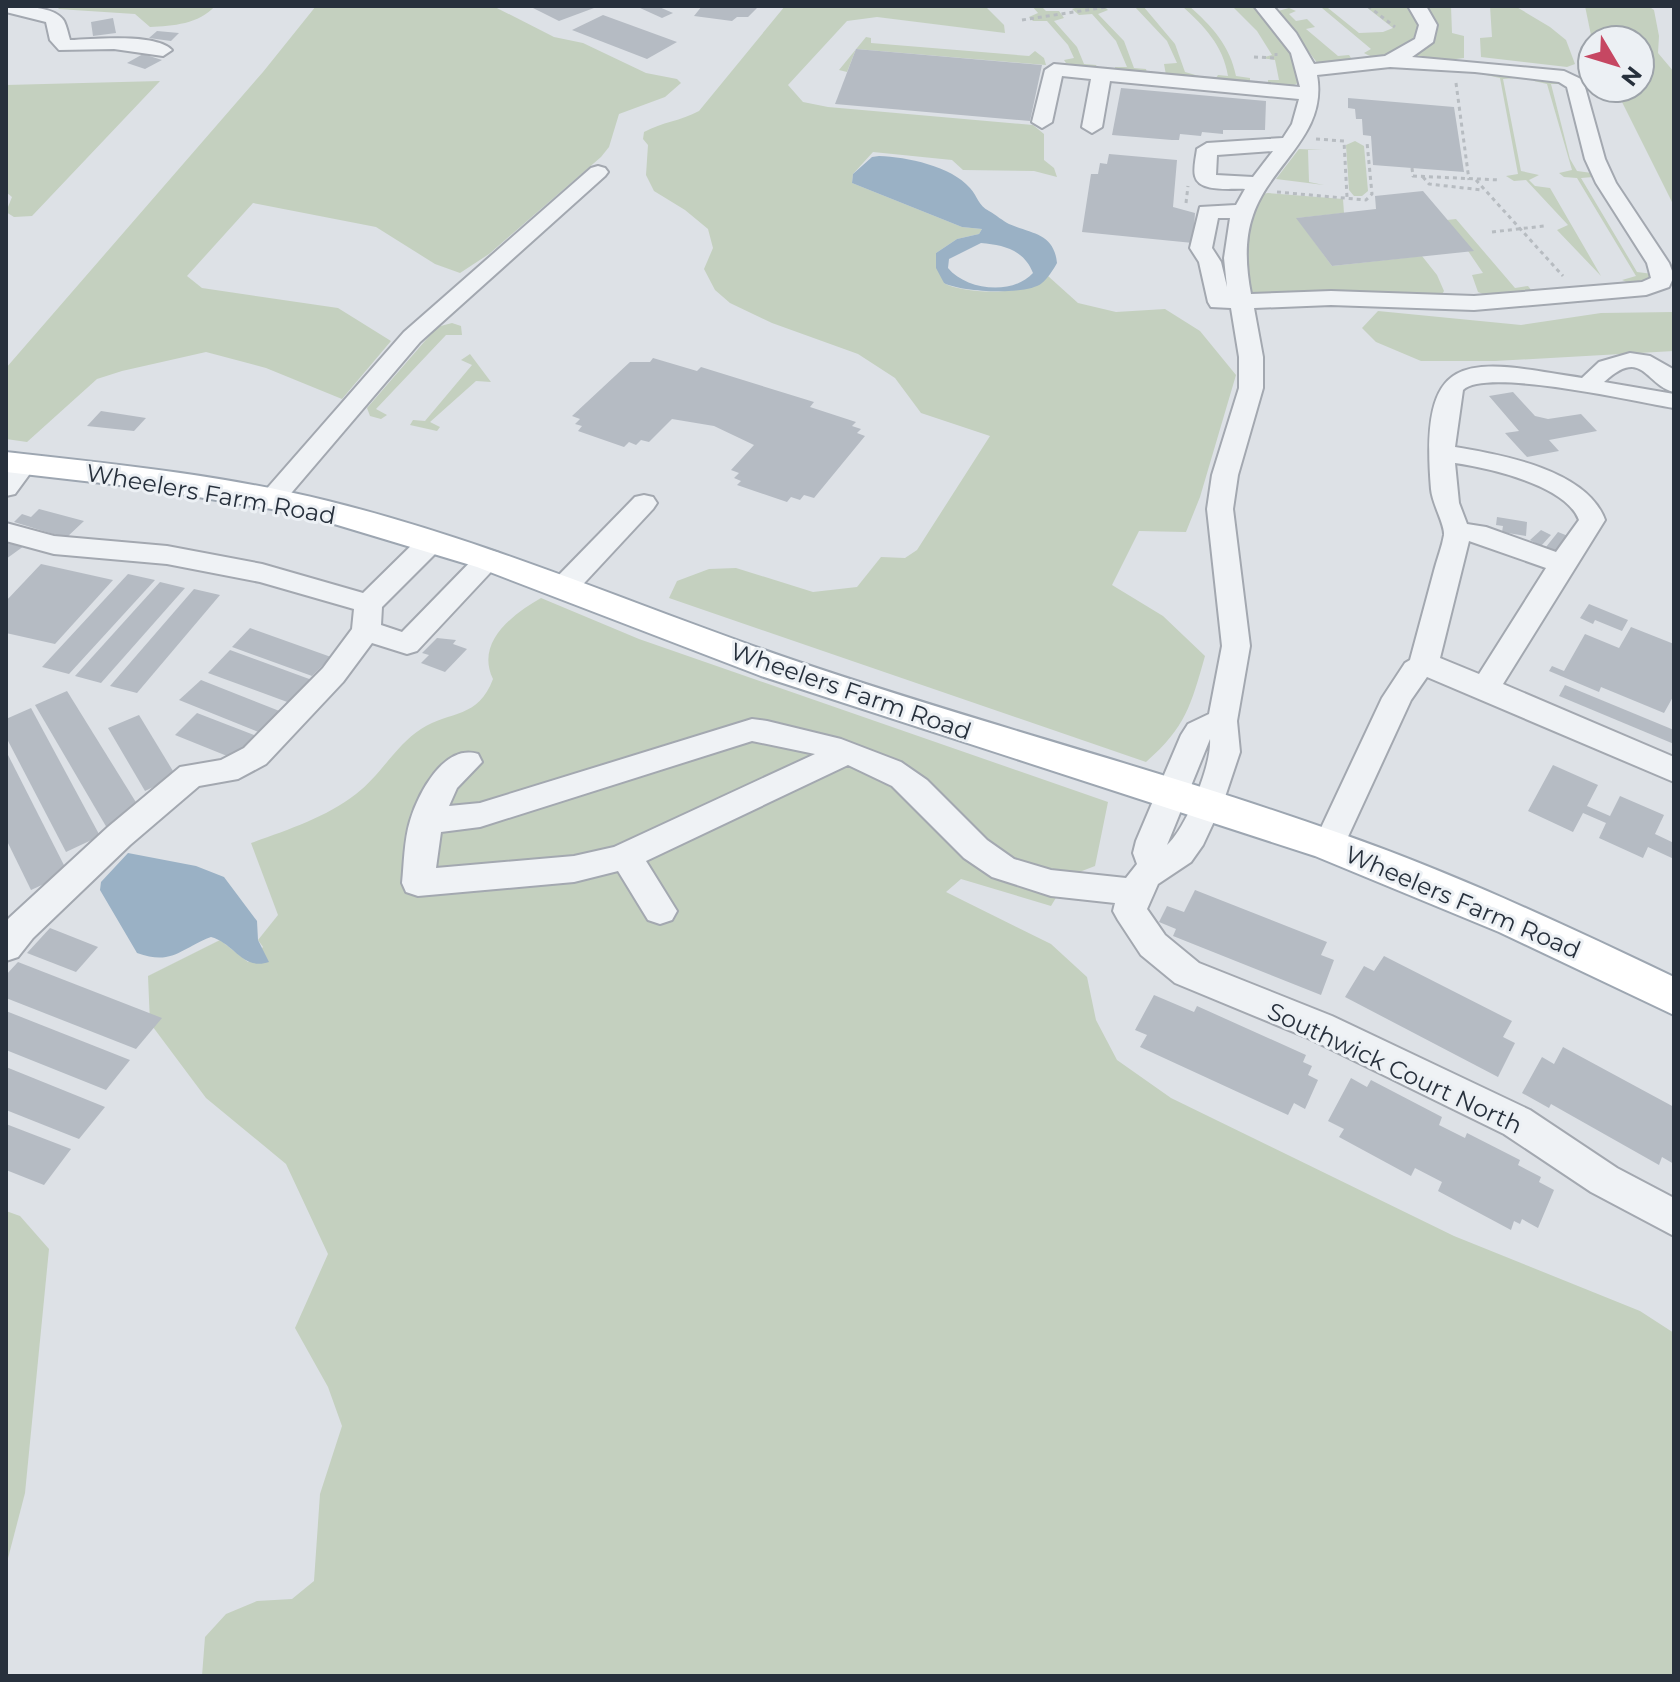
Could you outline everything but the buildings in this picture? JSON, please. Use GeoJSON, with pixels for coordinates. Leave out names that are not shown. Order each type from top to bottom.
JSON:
{"type":"FeatureCollection","features":[{"type":"Feature","properties":{"kind":"main road","name":"Wheelers Farm Road"},"geometry":{"type":"LineString","coordinates":[[12,471],[137,477],[272,499],[489,559],[774,667],[1329,845],[1514,920],[1674,997]]}},
{"type":"Feature","properties":{"kind":"street"},"geometry":{"type":"LineString","coordinates":[[1042,122],[1054,70],[1310,82],[1390,61],[1424,42],[1428,25],[1417,6]]}},
{"type":"Feature","properties":{"kind":"street"},"geometry":{"type":"LineString","coordinates":[[6,7],[52,18],[57,24],[59,40],[66,46],[114,43],[163,50]]}},
{"type":"Feature","properties":{"kind":"street"},"geometry":{"type":"LineString","coordinates":[[426,821],[480,815],[752,730],[767,731],[844,754],[902,777],[971,846],[1001,867],[1031,879],[1145,879],[1186,846],[1226,751],[1226,731],[1221,721],[1234,673],[1236,647],[1225,555],[1222,491],[1252,374],[1236,271],[1235,240],[1251,196],[1302,124],[1310,82],[1291,38],[1268,7]]}},
{"type":"Feature","properties":{"kind":"street"},"geometry":{"type":"LineString","coordinates":[[1251,196],[1208,212],[1201,248],[1210,262],[1219,302],[1331,298],[1474,303],[1646,288],[1661,282],[1663,275],[1658,263],[1606,183],[1595,159],[1576,84],[1564,77],[1390,61]]}},
{"type":"Feature","properties":{"kind":"street"},"geometry":{"type":"LineString","coordinates":[[1092,127],[1102,74]]}},
{"type":"Feature","properties":{"kind":"street"},"geometry":{"type":"LineString","coordinates":[[1251,196],[1205,177],[1207,149],[1290,144]]}},
{"type":"Feature","properties":{"kind":"street"},"geometry":{"type":"LineString","coordinates":[[272,499],[412,337],[598,172]]}},
{"type":"Feature","properties":{"kind":"street"},"geometry":{"type":"LineString","coordinates":[[1588,387],[1598,371],[1611,363],[1635,360],[1658,367],[1674,385]]}},
{"type":"Feature","properties":{"kind":"street"},"geometry":{"type":"LineString","coordinates":[[1423,666],[1458,532],[1446,503],[1444,453],[1446,401],[1450,388],[1460,380],[1489,374],[1512,374],[1674,401]]}},
{"type":"Feature","properties":{"kind":"street"},"geometry":{"type":"LineString","coordinates":[[1444,453],[1502,463],[1574,494],[1586,503],[1592,520],[1485,688]]}},
{"type":"Feature","properties":{"kind":"street"},"geometry":{"type":"LineString","coordinates":[[564,587],[644,503]]}},
{"type":"Feature","properties":{"kind":"street"},"geometry":{"type":"LineString","coordinates":[[6,532],[54,545],[167,555],[262,573],[367,618],[407,644],[489,559]]}},
{"type":"Feature","properties":{"kind":"street"},"geometry":{"type":"LineString","coordinates":[[1458,532],[1477,533],[1562,564]]}},
{"type":"Feature","properties":{"kind":"street"},"geometry":{"type":"LineString","coordinates":[[6,947],[21,928],[119,836],[191,775],[227,771],[255,756],[333,675],[367,618],[432,541]]}},
{"type":"Feature","properties":{"kind":"street"},"geometry":{"type":"LineString","coordinates":[[1329,845],[1397,698],[1415,670],[1423,666],[1436,667],[1674,770]]}},
{"type":"Feature","properties":{"kind":"street","name":"Southwick Court North"},"geometry":{"type":"LineString","coordinates":[[1221,721],[1199,732],[1169,796],[1149,853],[1145,879],[1130,904],[1132,918],[1153,945],[1187,973],[1320,1027],[1517,1122],[1604,1180],[1674,1218]]}},
{"type":"Feature","properties":{"kind":"street"},"geometry":{"type":"LineString","coordinates":[[467,762],[445,781],[426,821],[418,883],[574,869],[626,856],[844,754]]}},
{"type":"Feature","properties":{"kind":"street"},"geometry":{"type":"LineString","coordinates":[[626,856],[660,911]]}},
{"type":"Feature","properties":{"kind":"path"},"geometry":{"type":"LineString","coordinates":[[1022,20],[1113,6]]}},
{"type":"Feature","properties":{"kind":"path"},"geometry":{"type":"LineString","coordinates":[[1368,6],[1395,27]]}},
{"type":"Feature","properties":{"kind":"path"},"geometry":{"type":"LineString","coordinates":[[1452,65],[1469,180]]}},
{"type":"Feature","properties":{"kind":"path"},"geometry":{"type":"LineString","coordinates":[[1344,141],[1347,198]]}},
{"type":"Feature","properties":{"kind":"path"},"geometry":{"type":"LineString","coordinates":[[1251,196],[1269,191],[1366,200],[1372,194],[1367,142]]}},
{"type":"Feature","properties":{"kind":"path"},"geometry":{"type":"LineString","coordinates":[[1412,168],[1413,176],[1500,180]]}},
{"type":"Feature","properties":{"kind":"path"},"geometry":{"type":"LineString","coordinates":[[1423,177],[1429,184],[1485,190]]}},
{"type":"Feature","properties":{"kind":"path"},"geometry":{"type":"LineString","coordinates":[[1476,180],[1569,283]]}},
{"type":"Feature","properties":{"kind":"path"},"geometry":{"type":"LineString","coordinates":[[1187,190],[1199,192]]}},
{"type":"Feature","properties":{"kind":"path"},"geometry":{"type":"LineString","coordinates":[[1492,232],[1544,226]]}},
{"type":"Feature","properties":{"kind":"green space"},"geometry":{"type":"Polygon","coordinates":[[[61,6],[215,6],[193,20],[150,27],[135,14],[58,9],[61,6]]]}},
{"type":"Feature","properties":{"kind":"green space"},"geometry":{"type":"Polygon","coordinates":[[[316,6],[493,6],[554,37],[583,43],[646,73],[677,79],[681,83],[665,97],[619,114],[609,147],[601,157],[489,254],[460,273],[435,264],[376,227],[253,203],[187,276],[202,288],[338,308],[391,341],[342,399],[266,368],[206,352],[97,379],[27,442],[6,439],[6,368],[263,72],[316,6]]]}},
{"type":"Feature","properties":{"kind":"green space"},"geometry":{"type":"Polygon","coordinates":[[[785,6],[985,6],[1004,25],[1005,33],[877,17],[847,21],[788,85],[803,102],[828,107],[1033,125],[1044,134],[1044,160],[1054,168],[1057,177],[1034,171],[963,170],[952,160],[873,152],[853,174],[852,183],[962,227],[982,229],[979,234],[957,239],[936,253],[944,283],[967,290],[998,292],[1028,287],[1048,276],[1078,303],[1116,312],[1165,309],[1200,331],[1236,375],[1200,497],[1186,532],[1139,531],[1112,585],[1163,616],[1205,656],[1196,688],[1179,726],[1146,762],[669,598],[677,581],[709,569],[736,568],[813,592],[857,587],[881,557],[905,558],[917,550],[990,436],[921,413],[895,378],[858,354],[772,323],[730,303],[715,290],[704,269],[713,248],[708,229],[654,191],[646,175],[648,145],[643,139],[644,132],[699,111],[785,6]]]}},
{"type":"Feature","properties":{"kind":"green space"},"geometry":{"type":"Polygon","coordinates":[[[1032,6],[1059,11],[1064,18],[1054,21],[1077,47],[1084,64],[1096,65],[1098,69],[1066,63],[1064,60],[1074,58],[1068,45],[1047,21],[1033,21],[1029,17],[1038,13],[1032,6]]]}},
{"type":"Feature","properties":{"kind":"green space"},"geometry":{"type":"Polygon","coordinates":[[[1104,6],[1108,10],[1098,14],[1124,41],[1134,68],[1146,69],[1147,73],[1115,70],[1115,67],[1127,67],[1116,41],[1092,14],[1079,15],[1072,9],[1104,6]]]}},
{"type":"Feature","properties":{"kind":"green space"},"geometry":{"type":"Polygon","coordinates":[[[1120,6],[1143,6],[1175,44],[1185,72],[1199,76],[1166,75],[1164,64],[1177,63],[1167,41],[1135,7],[1120,6]]]}},
{"type":"Feature","properties":{"kind":"green space"},"geometry":{"type":"Polygon","coordinates":[[[1182,6],[1189,6],[1212,29],[1225,46],[1236,76],[1250,78],[1250,82],[1216,78],[1218,75],[1228,76],[1222,55],[1205,29],[1182,6]]]}},
{"type":"Feature","properties":{"kind":"green space"},"geometry":{"type":"Polygon","coordinates":[[[1232,6],[1252,6],[1276,31],[1295,61],[1298,83],[1290,87],[1268,82],[1279,80],[1275,60],[1261,58],[1272,55],[1257,31],[1232,6]]]}},
{"type":"Feature","properties":{"kind":"green space"},"geometry":{"type":"Polygon","coordinates":[[[1308,6],[1333,6],[1328,8],[1359,33],[1383,32],[1393,28],[1365,6],[1410,6],[1422,25],[1417,41],[1391,54],[1371,56],[1364,53],[1371,49],[1322,8],[1308,6]]]}},
{"type":"Feature","properties":{"kind":"green space"},"geometry":{"type":"Polygon","coordinates":[[[1424,6],[1451,6],[1452,33],[1464,36],[1464,58],[1441,61],[1407,57],[1423,51],[1434,39],[1435,24],[1424,6]]]}},
{"type":"Feature","properties":{"kind":"green space"},"geometry":{"type":"Polygon","coordinates":[[[1490,6],[1515,6],[1550,27],[1566,40],[1575,64],[1567,67],[1481,57],[1480,38],[1492,37],[1490,6]]]}},
{"type":"Feature","properties":{"kind":"green space"},"geometry":{"type":"Polygon","coordinates":[[[1585,6],[1648,6],[1654,10],[1659,36],[1658,53],[1674,72],[1674,206],[1623,104],[1656,104],[1656,24],[1589,24],[1585,6]]]}},
{"type":"Feature","properties":{"kind":"green space"},"geometry":{"type":"Polygon","coordinates":[[[1289,8],[1296,11],[1289,14],[1296,21],[1307,19],[1315,27],[1306,29],[1338,56],[1349,55],[1353,61],[1318,64],[1278,11],[1289,8]]]}},
{"type":"Feature","properties":{"kind":"green space"},"geometry":{"type":"Polygon","coordinates":[[[866,37],[871,38],[871,43],[1029,56],[1035,51],[1044,58],[1046,65],[856,49],[866,37]]]}},
{"type":"Feature","properties":{"kind":"green space"},"geometry":{"type":"Polygon","coordinates":[[[856,49],[847,72],[839,70],[856,49]]]}},
{"type":"Feature","properties":{"kind":"green space"},"geometry":{"type":"Polygon","coordinates":[[[1492,72],[1516,78],[1503,79],[1521,171],[1539,175],[1529,180],[1535,186],[1550,188],[1601,276],[1557,230],[1568,225],[1526,180],[1514,181],[1506,176],[1518,174],[1500,78],[1486,75],[1492,72]]]}},
{"type":"Feature","properties":{"kind":"green space"},"geometry":{"type":"Polygon","coordinates":[[[1534,78],[1551,78],[1564,84],[1551,84],[1570,159],[1577,171],[1592,173],[1593,177],[1581,178],[1637,272],[1653,274],[1652,279],[1629,283],[1622,280],[1636,276],[1577,178],[1564,177],[1559,173],[1572,170],[1547,84],[1534,81],[1534,78]]]}},
{"type":"Feature","properties":{"kind":"green space"},"geometry":{"type":"Polygon","coordinates":[[[160,81],[32,216],[14,217],[6,212],[12,197],[6,192],[6,85],[160,81]]]}},
{"type":"Feature","properties":{"kind":"green space"},"geometry":{"type":"Polygon","coordinates":[[[1355,141],[1364,146],[1368,191],[1362,196],[1354,196],[1349,190],[1346,145],[1355,141]]]}},
{"type":"Feature","properties":{"kind":"green space"},"geometry":{"type":"Polygon","coordinates":[[[1299,149],[1323,150],[1308,150],[1309,182],[1324,185],[1276,179],[1299,149]]]}},
{"type":"Feature","properties":{"kind":"green space"},"geometry":{"type":"Polygon","coordinates":[[[1262,194],[1343,199],[1344,213],[1297,218],[1332,266],[1422,256],[1437,275],[1444,291],[1441,296],[1257,295],[1250,292],[1248,254],[1252,218],[1262,194]]]}},
{"type":"Feature","properties":{"kind":"green space"},"geometry":{"type":"Polygon","coordinates":[[[1456,219],[1515,288],[1528,286],[1532,291],[1488,296],[1478,292],[1472,275],[1483,273],[1447,220],[1456,219]]]}},
{"type":"Feature","properties":{"kind":"green space"},"geometry":{"type":"Polygon","coordinates":[[[1378,311],[1521,325],[1601,313],[1674,312],[1674,351],[1495,361],[1421,361],[1376,342],[1362,328],[1378,311]]]}},
{"type":"Feature","properties":{"kind":"green space"},"geometry":{"type":"Polygon","coordinates":[[[452,323],[461,326],[462,335],[446,335],[376,409],[387,415],[381,419],[370,416],[367,408],[437,327],[452,323]]]}},
{"type":"Feature","properties":{"kind":"green space"},"geometry":{"type":"Polygon","coordinates":[[[470,354],[491,382],[476,381],[430,422],[440,427],[437,431],[410,425],[413,420],[425,421],[472,365],[461,360],[470,354]]]}},
{"type":"Feature","properties":{"kind":"green space"},"geometry":{"type":"Polygon","coordinates":[[[541,598],[639,639],[1108,802],[1095,866],[1069,876],[1051,906],[961,879],[946,892],[1051,944],[1087,977],[1096,1020],[1117,1060],[1171,1098],[1454,1236],[1640,1311],[1674,1333],[1674,1676],[202,1676],[205,1637],[226,1614],[257,1601],[292,1599],[314,1581],[320,1494],[342,1426],[328,1387],[295,1328],[328,1254],[286,1164],[206,1098],[150,1023],[148,976],[220,940],[248,962],[263,947],[258,940],[278,915],[251,843],[332,810],[365,787],[421,729],[463,712],[480,701],[493,679],[489,653],[493,641],[519,612],[541,598]]]}},
{"type":"Feature","properties":{"kind":"green space"},"geometry":{"type":"Polygon","coordinates":[[[6,1211],[20,1216],[49,1249],[25,1493],[6,1566],[6,1211]]]}},
{"type":"Feature","properties":{"kind":"water"},"geometry":{"type":"Polygon","coordinates":[[[872,157],[915,161],[952,174],[970,188],[985,209],[1009,224],[1047,240],[1057,263],[1042,283],[1023,290],[978,290],[944,283],[936,268],[936,253],[957,239],[979,234],[982,229],[962,227],[852,183],[853,174],[872,157]],[[981,243],[949,259],[948,268],[966,281],[989,287],[1013,285],[1033,273],[1019,254],[1005,247],[981,243]]]}},
{"type":"Feature","properties":{"kind":"water"},"geometry":{"type":"Polygon","coordinates":[[[128,853],[196,866],[224,877],[257,921],[258,940],[269,962],[260,964],[245,960],[211,937],[168,957],[137,953],[100,890],[101,882],[128,853]]]}}]}
